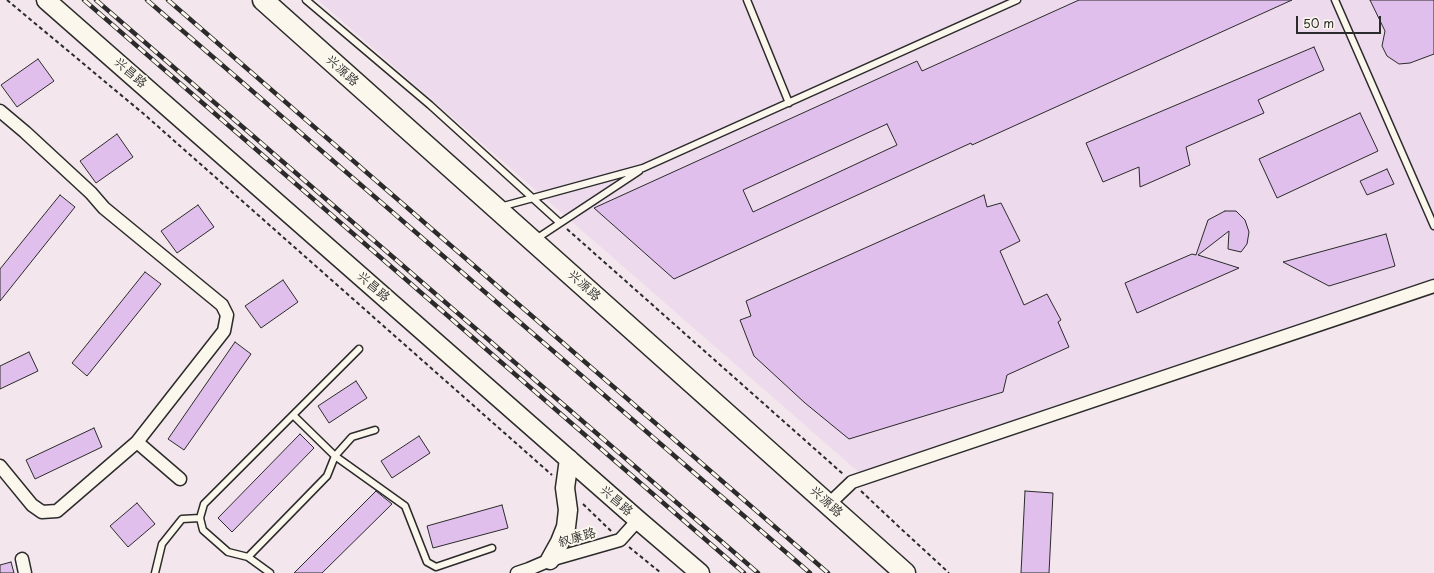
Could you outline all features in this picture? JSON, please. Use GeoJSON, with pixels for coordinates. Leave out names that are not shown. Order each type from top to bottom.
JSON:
{"type":"FeatureCollection","features":[{"type":"Feature","properties":{"kind":"main road","name":"兴昌路"},"geometry":{"type":"LineString","coordinates":[[46,0],[700,573]]}},
{"type":"Feature","properties":{"kind":"main road","name":"兴源路"},"geometry":{"type":"LineString","coordinates":[[263,0],[906,573]]}},
{"type":"Feature","properties":{"kind":"main road"},"geometry":{"type":"LineString","coordinates":[[550,560],[566,527],[568,510],[566,488],[569,459]]}},
{"type":"Feature","properties":{"kind":"street"},"geometry":{"type":"LineString","coordinates":[[0,111],[26,132],[91,193],[104,208],[222,305],[227,315],[224,331],[136,442],[57,510],[42,512],[32,505],[0,466]]}},
{"type":"Feature","properties":{"kind":"street"},"geometry":{"type":"LineString","coordinates":[[829,504],[852,482],[1434,286]]}},
{"type":"Feature","properties":{"kind":"street"},"geometry":{"type":"LineString","coordinates":[[136,442],[180,479]]}},
{"type":"Feature","properties":{"kind":"street"},"geometry":{"type":"LineString","coordinates":[[620,540],[638,520]]}},
{"type":"Feature","properties":{"kind":"street","name":"叙康路"},"geometry":{"type":"LineString","coordinates":[[517,573],[530,571],[550,560],[620,540]]}},
{"type":"Feature","properties":{"kind":"street"},"geometry":{"type":"LineString","coordinates":[[22,559],[25,573]]}},
{"type":"Feature","properties":{"kind":"lane"},"geometry":{"type":"LineString","coordinates":[[306,0],[430,104],[560,223]]}},
{"type":"Feature","properties":{"kind":"lane"},"geometry":{"type":"LineString","coordinates":[[747,0],[789,103]]}},
{"type":"Feature","properties":{"kind":"lane"},"geometry":{"type":"LineString","coordinates":[[533,240],[644,168],[1017,0]]}},
{"type":"Feature","properties":{"kind":"lane"},"geometry":{"type":"LineString","coordinates":[[1335,0],[1434,226]]}},
{"type":"Feature","properties":{"kind":"lane"},"geometry":{"type":"LineString","coordinates":[[496,208],[644,168]]}},
{"type":"Feature","properties":{"kind":"lane"},"geometry":{"type":"LineString","coordinates":[[270,573],[248,557],[228,552],[203,530],[200,518],[204,504],[359,349]]}},
{"type":"Feature","properties":{"kind":"lane"},"geometry":{"type":"LineString","coordinates":[[293,415],[335,456],[405,506],[427,562],[436,567],[492,548]]}},
{"type":"Feature","properties":{"kind":"lane"},"geometry":{"type":"LineString","coordinates":[[248,557],[327,476],[335,456],[352,437],[375,430]]}},
{"type":"Feature","properties":{"kind":"lane"},"geometry":{"type":"LineString","coordinates":[[155,573],[162,544],[182,519],[200,518]]}},
{"type":"Feature","properties":{"kind":"path"},"geometry":{"type":"LineString","coordinates":[[7,0],[145,115],[535,458],[566,488]]}},
{"type":"Feature","properties":{"kind":"path"},"geometry":{"type":"LineString","coordinates":[[560,223],[852,482],[949,573]]}},
{"type":"Feature","properties":{"kind":"path"},"geometry":{"type":"LineString","coordinates":[[582,503],[620,540],[661,573]]}},
{"type":"Feature","properties":{"kind":"shaded area"},"geometry":{"type":"Polygon","coordinates":[[[318,0],[1434,0],[1434,279],[862,475],[318,0]]]}},
{"type":"Feature","properties":{"kind":"building"},"geometry":{"type":"Polygon","coordinates":[[[1079,0],[1292,0],[972,145],[971,143],[674,279],[594,208],[917,61],[922,71],[1079,0]],[[887,124],[743,190],[753,212],[897,145],[887,124]]]}},
{"type":"Feature","properties":{"kind":"building"},"geometry":{"type":"Polygon","coordinates":[[[1370,0],[1434,0],[1434,54],[1410,63],[1399,64],[1387,56],[1382,46],[1385,31],[1370,0]]]}},
{"type":"Feature","properties":{"kind":"building"},"geometry":{"type":"Polygon","coordinates":[[[1314,47],[1324,70],[1258,100],[1264,113],[1186,147],[1190,165],[1140,187],[1139,167],[1103,182],[1086,143],[1314,47]]]}},
{"type":"Feature","properties":{"kind":"building"},"geometry":{"type":"Polygon","coordinates":[[[38,59],[54,81],[17,107],[1,85],[38,59]]]}},
{"type":"Feature","properties":{"kind":"building"},"geometry":{"type":"Polygon","coordinates":[[[1360,113],[1378,151],[1277,198],[1259,159],[1360,113]]]}},
{"type":"Feature","properties":{"kind":"building"},"geometry":{"type":"Polygon","coordinates":[[[117,134],[133,157],[96,183],[80,161],[117,134]]]}},
{"type":"Feature","properties":{"kind":"building"},"geometry":{"type":"Polygon","coordinates":[[[1387,169],[1394,184],[1367,195],[1360,181],[1387,169]]]}},
{"type":"Feature","properties":{"kind":"building"},"geometry":{"type":"Polygon","coordinates":[[[60,195],[75,207],[0,301],[0,269],[60,195]]]}},
{"type":"Feature","properties":{"kind":"building"},"geometry":{"type":"Polygon","coordinates":[[[984,195],[987,207],[1001,203],[1020,241],[1000,251],[1024,305],[1047,294],[1061,320],[1058,322],[1069,347],[1007,375],[1003,392],[849,439],[805,403],[754,356],[740,320],[751,316],[746,301],[984,195]]]}},
{"type":"Feature","properties":{"kind":"building"},"geometry":{"type":"Polygon","coordinates":[[[198,205],[214,227],[177,253],[161,231],[198,205]]]}},
{"type":"Feature","properties":{"kind":"building"},"geometry":{"type":"Polygon","coordinates":[[[1225,211],[1236,211],[1245,220],[1249,232],[1247,244],[1241,252],[1228,249],[1229,231],[1198,255],[1239,268],[1137,313],[1125,283],[1192,254],[1196,255],[1208,220],[1225,211]]]}},
{"type":"Feature","properties":{"kind":"building"},"geometry":{"type":"Polygon","coordinates":[[[1386,234],[1395,266],[1329,286],[1283,262],[1386,234]]]}},
{"type":"Feature","properties":{"kind":"building"},"geometry":{"type":"Polygon","coordinates":[[[145,272],[161,284],[87,376],[72,363],[145,272]]]}},
{"type":"Feature","properties":{"kind":"building"},"geometry":{"type":"Polygon","coordinates":[[[283,280],[298,302],[261,328],[245,306],[283,280]]]}},
{"type":"Feature","properties":{"kind":"building"},"geometry":{"type":"Polygon","coordinates":[[[235,342],[251,354],[184,450],[168,439],[235,342]]]}},
{"type":"Feature","properties":{"kind":"building"},"geometry":{"type":"Polygon","coordinates":[[[29,352],[38,371],[0,389],[0,366],[29,352]]]}},
{"type":"Feature","properties":{"kind":"building"},"geometry":{"type":"Polygon","coordinates":[[[356,381],[367,398],[329,423],[318,406],[356,381]]]}},
{"type":"Feature","properties":{"kind":"building"},"geometry":{"type":"Polygon","coordinates":[[[94,428],[102,447],[35,479],[26,460],[94,428]]]}},
{"type":"Feature","properties":{"kind":"building"},"geometry":{"type":"Polygon","coordinates":[[[300,434],[314,448],[232,532],[218,518],[300,434]]]}},
{"type":"Feature","properties":{"kind":"building"},"geometry":{"type":"Polygon","coordinates":[[[419,436],[430,453],[392,478],[381,461],[419,436]]]}},
{"type":"Feature","properties":{"kind":"building"},"geometry":{"type":"Polygon","coordinates":[[[376,491],[392,504],[322,573],[294,573],[376,491]]]}},
{"type":"Feature","properties":{"kind":"building"},"geometry":{"type":"Polygon","coordinates":[[[1025,491],[1053,493],[1049,573],[1021,573],[1025,491]]]}},
{"type":"Feature","properties":{"kind":"building"},"geometry":{"type":"Polygon","coordinates":[[[137,503],[155,524],[128,547],[110,526],[137,503]]]}},
{"type":"Feature","properties":{"kind":"building"},"geometry":{"type":"Polygon","coordinates":[[[502,505],[508,528],[433,548],[427,526],[502,505]]]}},
{"type":"Feature","properties":{"kind":"building"},"geometry":{"type":"Polygon","coordinates":[[[11,562],[14,573],[0,573],[0,565],[11,562]]]}},
{"type":"Feature","properties":{"kind":"railway"},"geometry":{"type":"LineString","coordinates":[[84,0],[744,573]]}},
{"type":"Feature","properties":{"kind":"railway"},"geometry":{"type":"LineString","coordinates":[[96,0],[758,573]]}},
{"type":"Feature","properties":{"kind":"railway"},"geometry":{"type":"LineString","coordinates":[[147,0],[810,573]]}},
{"type":"Feature","properties":{"kind":"railway"},"geometry":{"type":"LineString","coordinates":[[168,0],[828,573]]}}]}
